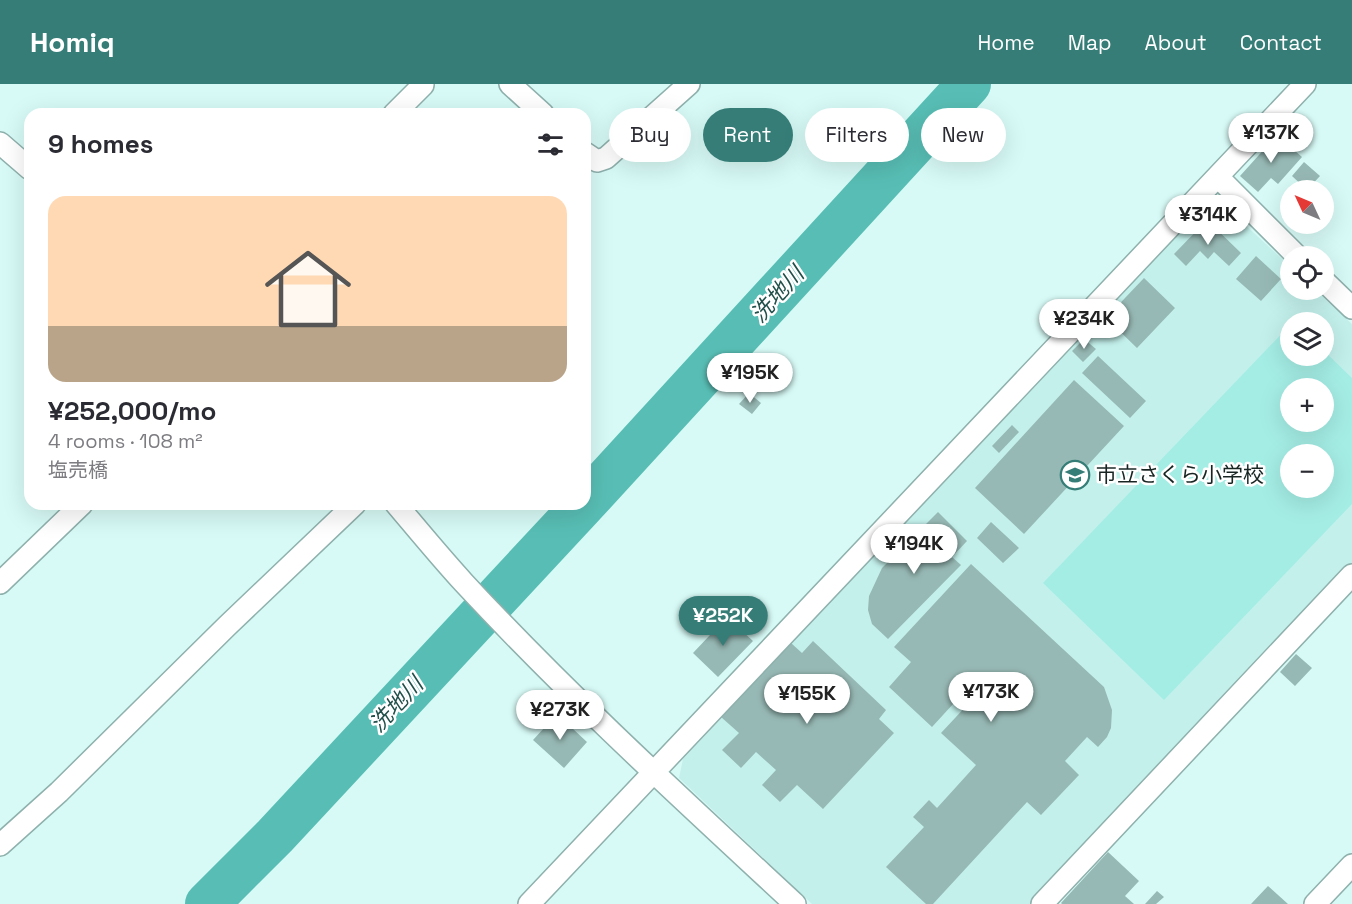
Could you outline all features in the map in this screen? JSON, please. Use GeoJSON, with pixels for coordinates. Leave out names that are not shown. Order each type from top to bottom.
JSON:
{"type":"FeatureCollection","features":[{"type":"Feature","properties":{"kind":"street"},"geometry":{"type":"LineString","coordinates":[[510,84],[536,108]]}},
{"type":"Feature","properties":{"kind":"street"},"geometry":{"type":"LineString","coordinates":[[591,156],[597,160],[606,158],[689,84]]}},
{"type":"Feature","properties":{"kind":"street"},"geometry":{"type":"LineString","coordinates":[[529,904],[1305,84]]}},
{"type":"Feature","properties":{"kind":"street"},"geometry":{"type":"LineString","coordinates":[[400,108],[423,85]]}},
{"type":"Feature","properties":{"kind":"street"},"geometry":{"type":"LineString","coordinates":[[0,143],[24,164]]}},
{"type":"Feature","properties":{"kind":"street"},"geometry":{"type":"LineString","coordinates":[[1218,177],[1287,246]]}},
{"type":"Feature","properties":{"kind":"street"},"geometry":{"type":"LineString","coordinates":[[1334,289],[1350,302]]}},
{"type":"Feature","properties":{"kind":"street"},"geometry":{"type":"LineString","coordinates":[[0,583],[76,510]]}},
{"type":"Feature","properties":{"kind":"street"},"geometry":{"type":"LineString","coordinates":[[0,844],[59,792],[349,510]]}},
{"type":"Feature","properties":{"kind":"street"},"geometry":{"type":"LineString","coordinates":[[401,510],[508,629],[654,772],[795,904]]}},
{"type":"Feature","properties":{"kind":"street"},"geometry":{"type":"LineString","coordinates":[[1042,904],[1352,575]]}},
{"type":"Feature","properties":{"kind":"street"},"geometry":{"type":"LineString","coordinates":[[1316,904],[1352,866]]}},
{"type":"Feature","properties":{"kind":"shaded area"},"geometry":{"type":"Polygon","coordinates":[[[1219,201],[1280,257],[1280,300],[1326,300],[1352,324],[1352,567],[1035,904],[812,904],[679,778],[683,759],[1206,202],[1219,201]]]}},
{"type":"Feature","properties":{"kind":"shaded area"},"geometry":{"type":"Polygon","coordinates":[[[1280,335],[1280,366],[1334,366],[1334,361],[1352,378],[1352,504],[1164,700],[1043,583],[1280,335]]]}},
{"type":"Feature","properties":{"kind":"building"},"geometry":{"type":"Polygon","coordinates":[[[1277,135],[1302,157],[1278,184],[1271,178],[1258,192],[1240,176],[1277,135]]]}},
{"type":"Feature","properties":{"kind":"building"},"geometry":{"type":"Polygon","coordinates":[[[1304,162],[1320,176],[1316,180],[1296,180],[1292,176],[1304,162]]]}},
{"type":"Feature","properties":{"kind":"building"},"geometry":{"type":"Polygon","coordinates":[[[1207,220],[1241,253],[1229,266],[1214,252],[1208,259],[1200,251],[1186,266],[1174,254],[1207,220]]]}},
{"type":"Feature","properties":{"kind":"building"},"geometry":{"type":"Polygon","coordinates":[[[1256,256],[1280,280],[1261,301],[1236,279],[1256,256]]]}},
{"type":"Feature","properties":{"kind":"building"},"geometry":{"type":"Polygon","coordinates":[[[1144,278],[1175,308],[1137,348],[1106,318],[1144,278]]]}},
{"type":"Feature","properties":{"kind":"building"},"geometry":{"type":"Polygon","coordinates":[[[1084,339],[1096,349],[1083,362],[1072,351],[1084,339]]]}},
{"type":"Feature","properties":{"kind":"building"},"geometry":{"type":"Polygon","coordinates":[[[1098,356],[1146,401],[1130,418],[1082,373],[1098,356]]]}},
{"type":"Feature","properties":{"kind":"building"},"geometry":{"type":"Polygon","coordinates":[[[1074,380],[1124,426],[1024,534],[975,488],[1074,380]]]}},
{"type":"Feature","properties":{"kind":"building"},"geometry":{"type":"Polygon","coordinates":[[[749,393],[761,403],[752,414],[739,404],[749,393]]]}},
{"type":"Feature","properties":{"kind":"building"},"geometry":{"type":"Polygon","coordinates":[[[1012,425],[1019,432],[999,453],[992,446],[1012,425]]]}},
{"type":"Feature","properties":{"kind":"building"},"geometry":{"type":"Polygon","coordinates":[[[938,512],[967,541],[952,557],[961,565],[888,639],[872,624],[868,610],[869,596],[882,568],[938,512]]]}},
{"type":"Feature","properties":{"kind":"building"},"geometry":{"type":"Polygon","coordinates":[[[991,522],[1019,548],[1003,563],[977,538],[991,522]]]}},
{"type":"Feature","properties":{"kind":"building"},"geometry":{"type":"Polygon","coordinates":[[[971,564],[1104,687],[1112,710],[1111,728],[1098,747],[1087,737],[1065,761],[1079,775],[1041,815],[1027,802],[933,904],[926,904],[886,867],[924,827],[913,817],[929,800],[937,808],[976,765],[941,733],[984,687],[976,679],[932,727],[889,687],[911,662],[894,647],[971,564]]]}},
{"type":"Feature","properties":{"kind":"building"},"geometry":{"type":"Polygon","coordinates":[[[727,617],[753,641],[718,677],[693,653],[727,617]]]}},
{"type":"Feature","properties":{"kind":"building"},"geometry":{"type":"Polygon","coordinates":[[[813,641],[886,710],[879,719],[894,733],[823,809],[797,785],[780,802],[762,785],[776,770],[756,752],[741,768],[722,750],[739,733],[721,717],[791,643],[802,653],[813,641]]]}},
{"type":"Feature","properties":{"kind":"building"},"geometry":{"type":"Polygon","coordinates":[[[1296,654],[1312,668],[1295,686],[1280,672],[1296,654]]]}},
{"type":"Feature","properties":{"kind":"building"},"geometry":{"type":"Polygon","coordinates":[[[557,714],[587,742],[564,768],[533,740],[557,714]]]}},
{"type":"Feature","properties":{"kind":"building"},"geometry":{"type":"Polygon","coordinates":[[[1108,852],[1139,881],[1125,896],[1134,904],[1062,904],[1061,903],[1108,852]]]}},
{"type":"Feature","properties":{"kind":"building"},"geometry":{"type":"Polygon","coordinates":[[[1268,886],[1288,904],[1251,904],[1268,886]]]}},
{"type":"Feature","properties":{"kind":"building"},"geometry":{"type":"Polygon","coordinates":[[[1157,891],[1164,897],[1156,904],[1145,904],[1157,891]]]}},
{"type":"Feature","properties":{"kind":"waterway","name":"洗地川"},"geometry":{"type":"LineString","coordinates":[[591,496],[969,84]]}},
{"type":"Feature","properties":{"kind":"waterway","name":"洗地川"},"geometry":{"type":"LineString","coordinates":[[207,904],[275,836],[578,510]]}},
{"type":"Feature","properties":{"kind":"place","name":"市立さくら小学校"},"geometry":{"type":"Point","coordinates":[1075,475]}}]}
